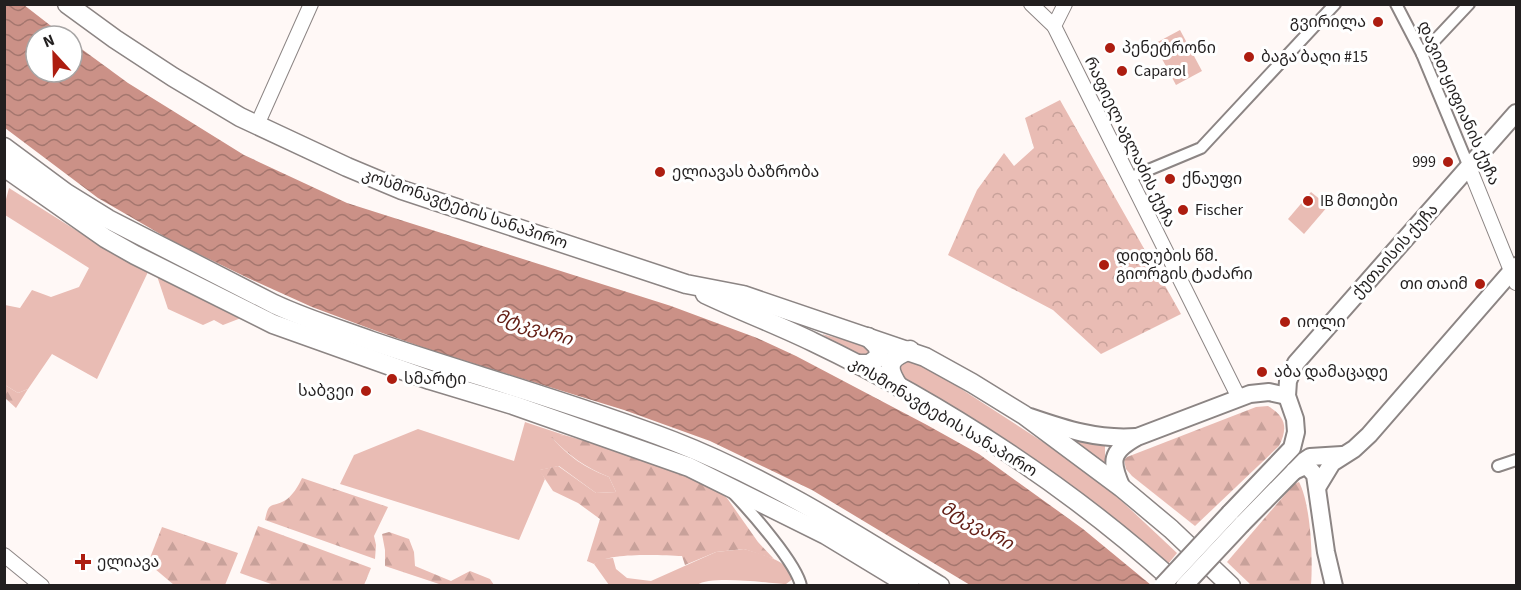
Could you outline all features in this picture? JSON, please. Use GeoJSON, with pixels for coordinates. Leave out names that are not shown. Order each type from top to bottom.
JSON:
{"type":"FeatureCollection","features":[{"type":"Feature","properties":{"kind":"main road","name":"კოსმონავტების სანაპირო"},"geometry":{"type":"LineString","coordinates":[[67,4],[114,39],[173,77],[257,125],[347,167],[410,193],[686,284],[742,295],[910,350],[944,367],[1024,415],[1122,488],[1171,529],[1231,585]]}},
{"type":"Feature","properties":{"kind":"main road","name":"ქუთაისის ქუჩა"},"geometry":{"type":"LineString","coordinates":[[1287,396],[1288,381],[1296,363],[1516,113]]}},
{"type":"Feature","properties":{"kind":"main road"},"geometry":{"type":"LineString","coordinates":[[4,147],[66,193],[108,219],[297,315],[431,362],[548,398],[674,441],[831,518],[940,585]]}},
{"type":"Feature","properties":{"kind":"main road"},"geometry":{"type":"LineString","coordinates":[[4,167],[105,238],[273,324],[430,380],[629,444],[689,467],[826,535],[910,585]]}},
{"type":"Feature","properties":{"kind":"main road"},"geometry":{"type":"LineString","coordinates":[[1318,486],[1332,463],[1354,449],[1369,435],[1515,273]]}},
{"type":"Feature","properties":{"kind":"main road","name":"კოსმონავტების სანაპირო"},"geometry":{"type":"LineString","coordinates":[[686,284],[856,364],[899,387],[994,445],[1066,492],[1111,526],[1179,585]]}},
{"type":"Feature","properties":{"kind":"main road"},"geometry":{"type":"LineString","coordinates":[[856,364],[869,364],[879,357],[878,346],[868,337]]}},
{"type":"Feature","properties":{"kind":"main road"},"geometry":{"type":"LineString","coordinates":[[899,387],[892,376],[890,366],[894,358],[910,350]]}},
{"type":"Feature","properties":{"kind":"main road"},"geometry":{"type":"LineString","coordinates":[[1122,488],[1114,471],[1117,451],[1137,437],[1239,398],[1269,392],[1287,396],[1295,419],[1296,432],[1292,448],[1184,585]]}},
{"type":"Feature","properties":{"kind":"main road"},"geometry":{"type":"LineString","coordinates":[[1024,415],[1092,436],[1137,437]]}},
{"type":"Feature","properties":{"kind":"main road"},"geometry":{"type":"LineString","coordinates":[[1162,585],[1310,457],[1342,455]]}},
{"type":"Feature","properties":{"kind":"main road"},"geometry":{"type":"LineString","coordinates":[[1294,471],[1308,467],[1315,475],[1326,552],[1334,585]]}},
{"type":"Feature","properties":{"kind":"main road"},"geometry":{"type":"LineString","coordinates":[[1325,585],[1326,552]]}},
{"type":"Feature","properties":{"kind":"street"},"geometry":{"type":"LineString","coordinates":[[257,125],[311,4]]}},
{"type":"Feature","properties":{"kind":"street","name":"რაფიელ აგლაძის ქუჩა"},"geometry":{"type":"LineString","coordinates":[[1031,4],[1054,26],[1239,398]]}},
{"type":"Feature","properties":{"kind":"street"},"geometry":{"type":"LineString","coordinates":[[1054,26],[1065,4]]}},
{"type":"Feature","properties":{"kind":"street"},"geometry":{"type":"LineString","coordinates":[[1129,178],[1190,154],[1207,143],[1335,4]]}},
{"type":"Feature","properties":{"kind":"street","name":"დავით ყიფიანის ქუჩა"},"geometry":{"type":"LineString","coordinates":[[1396,4],[1422,54],[1515,273]]}},
{"type":"Feature","properties":{"kind":"street"},"geometry":{"type":"LineString","coordinates":[[1422,54],[1469,4]]}},
{"type":"Feature","properties":{"kind":"street"},"geometry":{"type":"LineString","coordinates":[[1498,466],[1516,460]]}},
{"type":"Feature","properties":{"kind":"street"},"geometry":{"type":"LineString","coordinates":[[724,483],[753,515],[797,573],[801,585]]}},
{"type":"Feature","properties":{"kind":"street"},"geometry":{"type":"LineString","coordinates":[[4,555],[42,585]]}},
{"type":"Feature","properties":{"kind":"green space"},"geometry":{"type":"Polygon","coordinates":[[[1180,30],[1202,71],[1176,85],[1154,44],[1180,30]]]}},
{"type":"Feature","properties":{"kind":"green space"},"geometry":{"type":"Polygon","coordinates":[[[1060,100],[1181,314],[1101,354],[1053,310],[948,255],[977,190],[1004,153],[1014,166],[1034,148],[1025,118],[1060,100]]]}},
{"type":"Feature","properties":{"kind":"green space"},"geometry":{"type":"Polygon","coordinates":[[[9,188],[109,251],[148,272],[97,379],[52,354],[28,389],[18,393],[5,385],[5,305],[20,308],[32,290],[51,297],[79,287],[89,268],[5,215],[9,188]]]}},
{"type":"Feature","properties":{"kind":"green space"},"geometry":{"type":"Polygon","coordinates":[[[1311,192],[1328,206],[1304,234],[1288,219],[1311,192]]]}},
{"type":"Feature","properties":{"kind":"green space"},"geometry":{"type":"Polygon","coordinates":[[[157,276],[241,318],[223,325],[214,320],[203,325],[168,309],[157,276]]]}},
{"type":"Feature","properties":{"kind":"green space"},"geometry":{"type":"Polygon","coordinates":[[[822,334],[872,347],[868,360],[846,350],[822,334]]]}},
{"type":"Feature","properties":{"kind":"green space"},"geometry":{"type":"Polygon","coordinates":[[[908,360],[935,372],[1046,444],[1112,492],[1177,553],[1168,564],[1101,509],[900,379],[895,366],[908,360]]]}},
{"type":"Feature","properties":{"kind":"green space"},"geometry":{"type":"Polygon","coordinates":[[[5,385],[18,393],[28,389],[16,408],[5,398],[5,385]]]}},
{"type":"Feature","properties":{"kind":"green space"},"geometry":{"type":"Polygon","coordinates":[[[1268,406],[1279,414],[1284,423],[1284,434],[1279,446],[1195,526],[1126,469],[1124,460],[1127,457],[1256,407],[1268,406]]]}},
{"type":"Feature","properties":{"kind":"green space"},"geometry":{"type":"Polygon","coordinates":[[[525,422],[564,435],[552,438],[578,461],[609,477],[616,492],[596,493],[559,466],[540,470],[545,479],[519,540],[340,484],[354,455],[418,429],[514,461],[525,422]]]}},
{"type":"Feature","properties":{"kind":"green space"},"geometry":{"type":"Polygon","coordinates":[[[564,435],[610,448],[710,485],[727,498],[758,542],[774,559],[744,549],[716,552],[685,565],[682,556],[623,556],[601,560],[594,564],[587,561],[600,519],[578,503],[553,491],[539,470],[558,466],[596,493],[616,492],[609,477],[578,460],[551,437],[564,435]]]}},
{"type":"Feature","properties":{"kind":"green space"},"geometry":{"type":"Polygon","coordinates":[[[1064,435],[1105,446],[1105,468],[1064,435]]]}},
{"type":"Feature","properties":{"kind":"green space"},"geometry":{"type":"Polygon","coordinates":[[[302,478],[388,507],[374,536],[375,559],[265,520],[269,507],[290,497],[302,478]]]}},
{"type":"Feature","properties":{"kind":"green space"},"geometry":{"type":"Polygon","coordinates":[[[1299,482],[1309,518],[1311,585],[1251,585],[1227,562],[1294,484],[1299,482]]]}},
{"type":"Feature","properties":{"kind":"green space"},"geometry":{"type":"Polygon","coordinates":[[[258,526],[371,568],[364,585],[274,585],[240,573],[258,526]]]}},
{"type":"Feature","properties":{"kind":"green space"},"geometry":{"type":"Polygon","coordinates":[[[162,527],[238,553],[225,585],[174,585],[148,563],[162,527]]]}},
{"type":"Feature","properties":{"kind":"green space"},"geometry":{"type":"Polygon","coordinates":[[[389,532],[409,539],[414,552],[415,566],[451,581],[470,571],[490,579],[494,585],[442,585],[385,566],[382,534],[389,532]]]}},
{"type":"Feature","properties":{"kind":"green space"},"geometry":{"type":"Polygon","coordinates":[[[744,549],[780,562],[794,578],[786,584],[714,580],[697,585],[609,585],[594,564],[600,559],[613,558],[616,569],[627,578],[651,581],[716,552],[744,549]]]}},
{"type":"Feature","properties":{"kind":"water","name":"მტკვარი"},"geometry":{"type":"Polygon","coordinates":[[[4,5],[24,5],[49,24],[24,24],[24,84],[84,84],[84,51],[128,83],[244,155],[347,203],[671,306],[757,338],[796,356],[979,454],[1083,529],[1151,585],[970,585],[812,490],[710,441],[624,410],[436,352],[312,307],[250,279],[174,242],[98,198],[5,128],[4,5]]]}},
{"type":"Feature","properties":{"kind":"place","name":"გვირილა"},"geometry":{"type":"Point","coordinates":[1378,22]}},
{"type":"Feature","properties":{"kind":"place","name":"პენეტრონი"},"geometry":{"type":"Point","coordinates":[1110,48]}},
{"type":"Feature","properties":{"kind":"place","name":"ბაგა ბაღი #15"},"geometry":{"type":"Point","coordinates":[1249,57]}},
{"type":"Feature","properties":{"kind":"place","name":"Caparol"},"geometry":{"type":"Point","coordinates":[1122,71]}},
{"type":"Feature","properties":{"kind":"place","name":"999"},"geometry":{"type":"Point","coordinates":[1448,162]}},
{"type":"Feature","properties":{"kind":"place","name":"ელიავას ბაზრობა"},"geometry":{"type":"Point","coordinates":[660,172]}},
{"type":"Feature","properties":{"kind":"place","name":"ქნაუფი"},"geometry":{"type":"Point","coordinates":[1170,179]}},
{"type":"Feature","properties":{"kind":"place","name":"IB მთიები"},"geometry":{"type":"Point","coordinates":[1308,201]}},
{"type":"Feature","properties":{"kind":"place","name":"Fischer"},"geometry":{"type":"Point","coordinates":[1183,210]}},
{"type":"Feature","properties":{"kind":"place","name":"დიდუბის წმ. გიორგის ტაძარი"},"geometry":{"type":"Point","coordinates":[1104,265]}},
{"type":"Feature","properties":{"kind":"place","name":"თი თაიმ"},"geometry":{"type":"Point","coordinates":[1480,284]}},
{"type":"Feature","properties":{"kind":"place","name":"იოლი"},"geometry":{"type":"Point","coordinates":[1285,322]}},
{"type":"Feature","properties":{"kind":"place","name":"აბა დამაცადე"},"geometry":{"type":"Point","coordinates":[1262,372]}},
{"type":"Feature","properties":{"kind":"place","name":"სმარტი"},"geometry":{"type":"Point","coordinates":[392,379]}},
{"type":"Feature","properties":{"kind":"place","name":"საბვეი"},"geometry":{"type":"Point","coordinates":[366,391]}},
{"type":"Feature","properties":{"kind":"place","name":"ელიავა"},"geometry":{"type":"Point","coordinates":[83,562]}}]}
